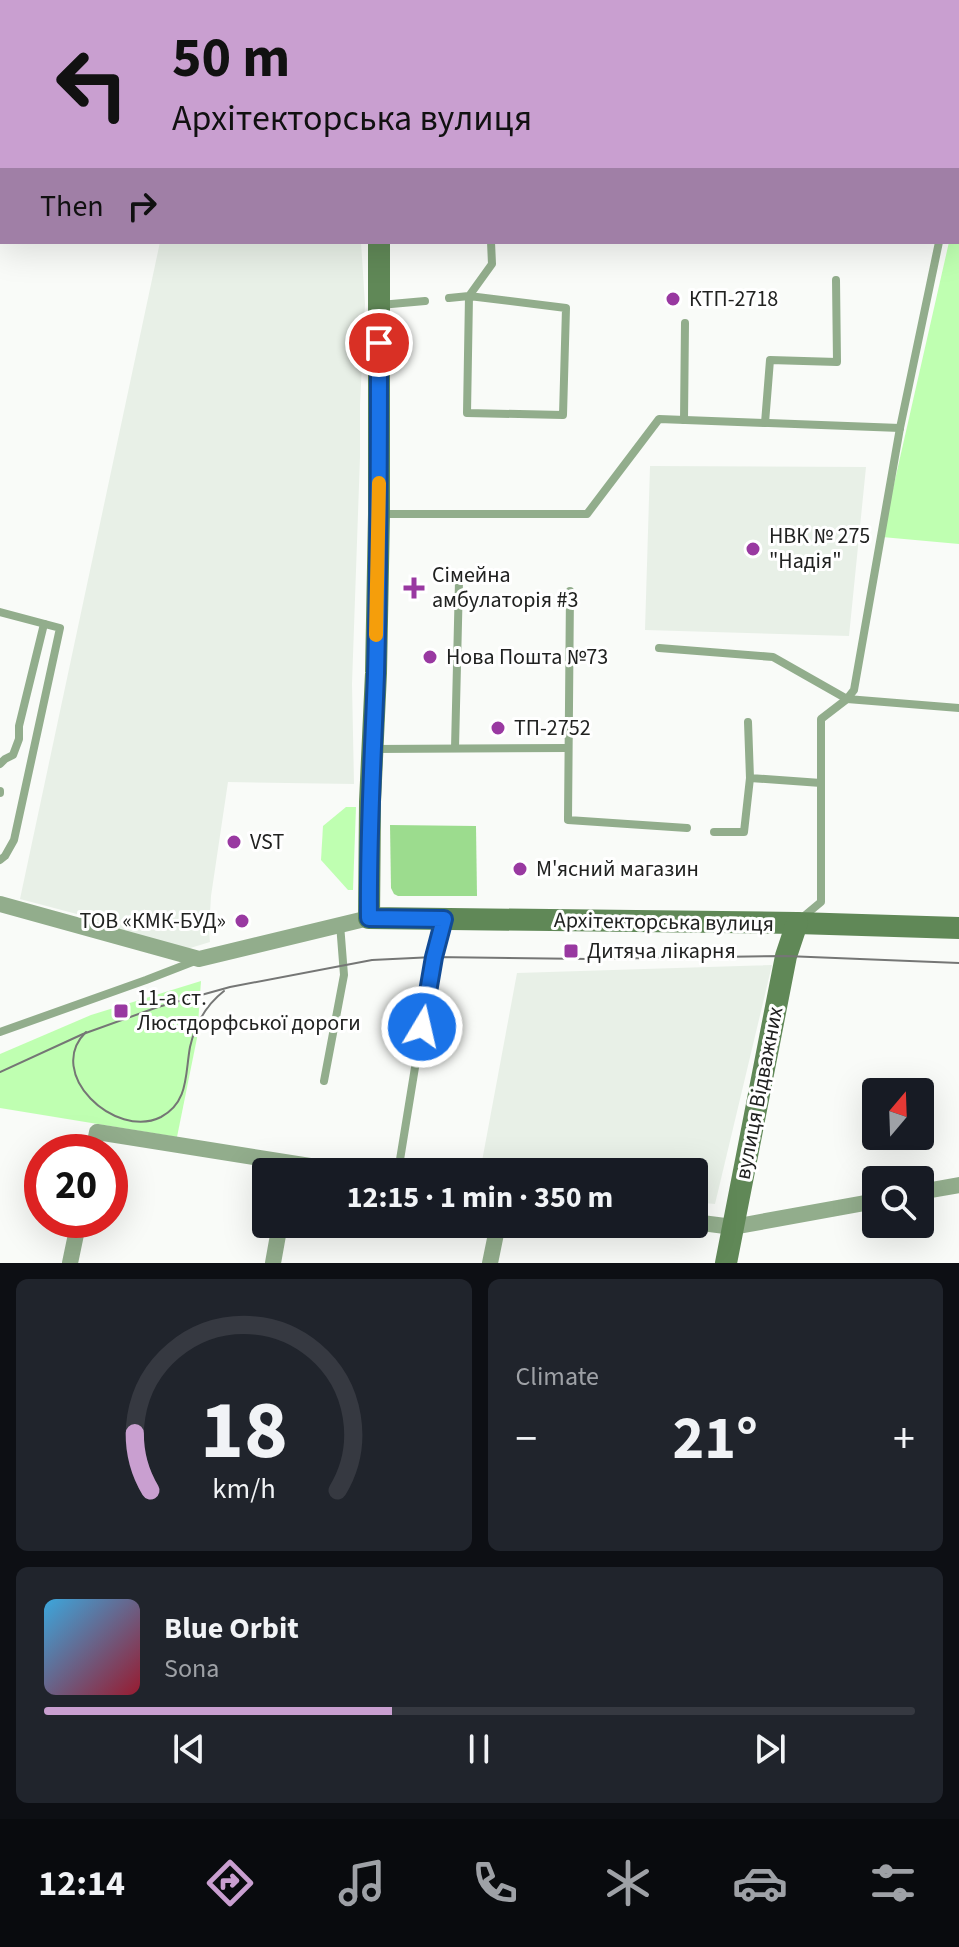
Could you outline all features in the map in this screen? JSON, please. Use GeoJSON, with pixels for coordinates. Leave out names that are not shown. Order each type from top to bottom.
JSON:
{"type":"FeatureCollection","features":[{"type":"Feature","properties":{"kind":"street"},"geometry":{"type":"LineString","coordinates":[[0,904],[199,959],[369,918],[379,514],[379,244]]}},
{"type":"Feature","properties":{"kind":"street","name":"Архітекторська вулиця"},"geometry":{"type":"LineString","coordinates":[[369,918],[959,928]]}},
{"type":"Feature","properties":{"kind":"street","name":"вулиця Відважних"},"geometry":{"type":"LineString","coordinates":[[726,1263],[786,956],[797,923]]}},
{"type":"Feature","properties":{"kind":"street"},"geometry":{"type":"LineString","coordinates":[[128,1138],[252,1160]]}},
{"type":"Feature","properties":{"kind":"street"},"geometry":{"type":"LineString","coordinates":[[934,1189],[959,1185]]}},
{"type":"Feature","properties":{"kind":"street"},"geometry":{"type":"LineString","coordinates":[[708,1224],[733,1227],[862,1204]]}},
{"type":"Feature","properties":{"kind":"street"},"geometry":{"type":"LineString","coordinates":[[70,1263],[75,1238]]}},
{"type":"Feature","properties":{"kind":"street"},"geometry":{"type":"LineString","coordinates":[[273,1263],[277,1238]]}},
{"type":"Feature","properties":{"kind":"street"},"geometry":{"type":"LineString","coordinates":[[490,1263],[495,1238]]}},
{"type":"Feature","properties":{"kind":"lane"},"geometry":{"type":"LineString","coordinates":[[449,298],[469,296],[566,308],[563,415],[467,413],[469,296],[492,264],[491,244]]}},
{"type":"Feature","properties":{"kind":"lane"},"geometry":{"type":"LineString","coordinates":[[797,923],[821,902],[821,719],[854,690],[900,428],[939,244]]}},
{"type":"Feature","properties":{"kind":"lane"},"geometry":{"type":"LineString","coordinates":[[765,423],[770,360],[837,362],[836,280]]}},
{"type":"Feature","properties":{"kind":"lane"},"geometry":{"type":"LineString","coordinates":[[379,305],[425,301]]}},
{"type":"Feature","properties":{"kind":"lane"},"geometry":{"type":"LineString","coordinates":[[684,420],[685,323]]}},
{"type":"Feature","properties":{"kind":"lane"},"geometry":{"type":"LineString","coordinates":[[379,514],[587,514],[659,419],[900,428]]}},
{"type":"Feature","properties":{"kind":"lane"},"geometry":{"type":"LineString","coordinates":[[455,748],[459,581]]}},
{"type":"Feature","properties":{"kind":"lane"},"geometry":{"type":"LineString","coordinates":[[570,591],[568,820],[687,828]]}},
{"type":"Feature","properties":{"kind":"lane"},"geometry":{"type":"LineString","coordinates":[[0,612],[60,628],[14,840],[0,860]]}},
{"type":"Feature","properties":{"kind":"lane"},"geometry":{"type":"LineString","coordinates":[[13,755],[44,624]]}},
{"type":"Feature","properties":{"kind":"lane"},"geometry":{"type":"LineString","coordinates":[[659,648],[773,657],[847,699],[959,708]]}},
{"type":"Feature","properties":{"kind":"lane"},"geometry":{"type":"LineString","coordinates":[[714,832],[744,832],[750,778],[748,722]]}},
{"type":"Feature","properties":{"kind":"lane"},"geometry":{"type":"LineString","coordinates":[[372,749],[568,748]]}},
{"type":"Feature","properties":{"kind":"lane"},"geometry":{"type":"LineString","coordinates":[[0,764],[13,755],[31,759]]}},
{"type":"Feature","properties":{"kind":"lane"},"geometry":{"type":"LineString","coordinates":[[750,778],[821,783]]}},
{"type":"Feature","properties":{"kind":"lane"},"geometry":{"type":"LineString","coordinates":[[400,1158],[431,969],[444,919]]}},
{"type":"Feature","properties":{"kind":"lane"},"geometry":{"type":"LineString","coordinates":[[324,1081],[344,975],[340,924]]}},
{"type":"Feature","properties":{"kind":"lane"},"geometry":{"type":"LineString","coordinates":[[0,1032],[199,959]]}},
{"type":"Feature","properties":{"kind":"shaded area"},"geometry":{"type":"Polygon","coordinates":[[[160,244],[361,244],[365,304],[352,684],[354,784],[228,782],[211,896],[210,942],[187,949],[111,927],[92,918],[20,899],[160,244]]]}},
{"type":"Feature","properties":{"kind":"shaded area","name":"НВК № 275 \"Надія\""},"geometry":{"type":"Polygon","coordinates":[[[650,466],[866,467],[849,636],[645,630],[650,466]]]}},
{"type":"Feature","properties":{"kind":"shaded area"},"geometry":{"type":"Polygon","coordinates":[[[772,965],[715,1204],[708,1203],[708,1158],[483,1158],[517,973],[772,965]]]}},
{"type":"Feature","properties":{"kind":"green space"},"geometry":{"type":"Polygon","coordinates":[[[949,244],[959,244],[959,544],[882,537],[949,244]]]}},
{"type":"Feature","properties":{"kind":"green space"},"geometry":{"type":"Polygon","coordinates":[[[346,807],[356,807],[353,890],[348,890],[321,860],[323,826],[346,807]]]}},
{"type":"Feature","properties":{"kind":"green space"},"geometry":{"type":"Polygon","coordinates":[[[390,825],[476,826],[477,896],[394,894],[391,888],[390,825]]]}},
{"type":"Feature","properties":{"kind":"green space"},"geometry":{"type":"Polygon","coordinates":[[[201,981],[197,1038],[177,1137],[0,1108],[0,1054],[91,1015],[201,981]]]}},
{"type":"Feature","properties":{"kind":"tram line"},"geometry":{"type":"LineString","coordinates":[[0,1072],[83,1034],[158,1007],[230,987],[372,960],[434,957],[589,959],[786,956],[959,963]]}},
{"type":"Feature","properties":{"kind":"tram line"},"geometry":{"type":"LineString","coordinates":[[86,1032],[75,1048],[74,1066],[79,1083],[90,1098],[106,1111],[124,1119],[143,1122],[161,1117],[177,1104],[181,1095],[198,1023],[224,991]]}},
{"type":"Feature","properties":{"kind":"slow traffic"},"geometry":{"type":"LineString","coordinates":[[376,635],[379,483]]}},
{"type":"Feature","properties":{"kind":"place","name":"КТП-2718"},"geometry":{"type":"Point","coordinates":[673,299]}},
{"type":"Feature","properties":{"kind":"place","name":"НВК № 275 \"Надія\""},"geometry":{"type":"Point","coordinates":[753,549]}},
{"type":"Feature","properties":{"kind":"place","name":"Сімейна амбулаторія #3"},"geometry":{"type":"Point","coordinates":[414,588]}},
{"type":"Feature","properties":{"kind":"place","name":"Нова Пошта №73"},"geometry":{"type":"Point","coordinates":[430,657]}},
{"type":"Feature","properties":{"kind":"place","name":"ТП-2752"},"geometry":{"type":"Point","coordinates":[498,728]}},
{"type":"Feature","properties":{"kind":"place","name":"VST"},"geometry":{"type":"Point","coordinates":[234,842]}},
{"type":"Feature","properties":{"kind":"place","name":"М'ясний магазин"},"geometry":{"type":"Point","coordinates":[520,869]}},
{"type":"Feature","properties":{"kind":"place","name":"ТОВ «КМК-БУД»"},"geometry":{"type":"Point","coordinates":[242,921]}},
{"type":"Feature","properties":{"kind":"place","name":"Дитяча лікарня"},"geometry":{"type":"Point","coordinates":[571,951]}},
{"type":"Feature","properties":{"kind":"place","name":"11-а ст. Люстдорфської дороги"},"geometry":{"type":"Point","coordinates":[121,1011]}},
{"type":"Feature","properties":{"kind":"route"},"geometry":{"type":"LineString","coordinates":[[379,343],[379,514],[369,918],[444,919],[422,1027]]}}]}
